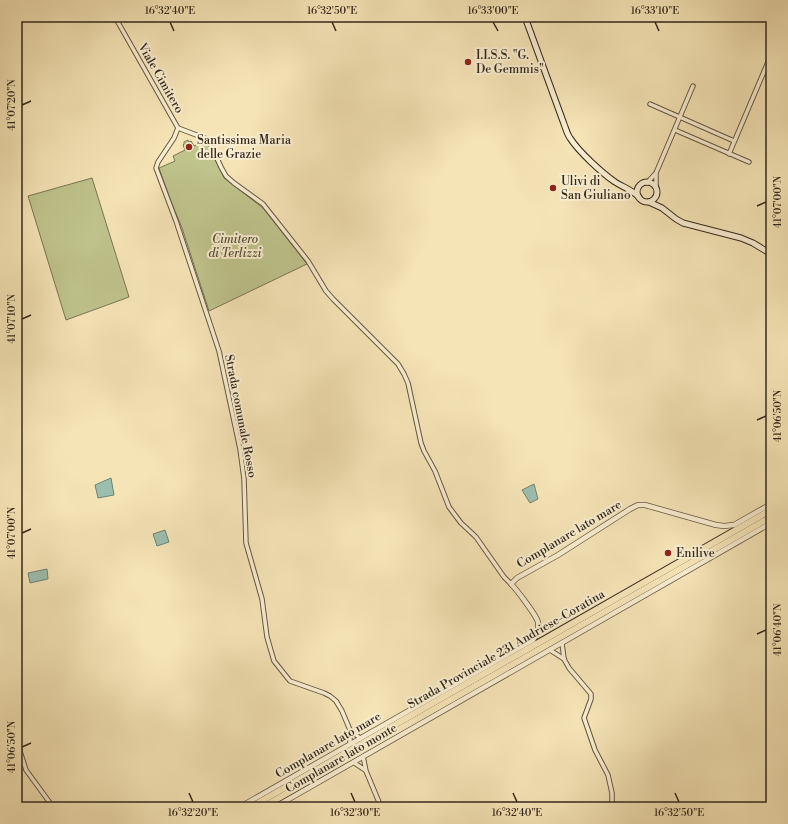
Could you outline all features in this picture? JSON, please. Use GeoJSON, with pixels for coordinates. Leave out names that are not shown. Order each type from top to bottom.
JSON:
{"type":"FeatureCollection","features":[{"type":"Feature","properties":{"kind":"highway","name":"Strada Provinciale 231 Andriese-Coratina"},"geometry":{"type":"LineString","coordinates":[[251,807],[771,510]]}},
{"type":"Feature","properties":{"kind":"highway","name":"Strada Provinciale 231 Andriese-Coratina"},"geometry":{"type":"LineString","coordinates":[[263,807],[771,517]]}},
{"type":"Feature","properties":{"kind":"main road"},"geometry":{"type":"LineString","coordinates":[[526,17],[561,118],[570,138],[583,153],[615,182],[634,192],[643,201],[662,208],[676,220],[741,238],[753,243],[771,254]]}},
{"type":"Feature","properties":{"kind":"main road"},"geometry":{"type":"LineString","coordinates":[[627,188],[651,183],[656,187],[656,196],[662,208]]}},
{"type":"Feature","properties":{"kind":"main road"},"geometry":{"type":"LineString","coordinates":[[639,197],[638,191],[640,186]]}},
{"type":"Feature","properties":{"kind":"main road"},"geometry":{"type":"LineString","coordinates":[[649,202],[655,199],[656,196]]}},
{"type":"Feature","properties":{"kind":"street","name":"Viale Cimitero"},"geometry":{"type":"LineString","coordinates":[[115,17],[178,128]]}},
{"type":"Feature","properties":{"kind":"street"},"geometry":{"type":"LineString","coordinates":[[729,154],[771,55]]}},
{"type":"Feature","properties":{"kind":"street"},"geometry":{"type":"LineString","coordinates":[[647,183],[656,173],[693,86]]}},
{"type":"Feature","properties":{"kind":"street"},"geometry":{"type":"LineString","coordinates":[[650,104],[734,141]]}},
{"type":"Feature","properties":{"kind":"street"},"geometry":{"type":"LineString","coordinates":[[178,128],[207,138],[226,176],[263,204],[308,261],[329,295],[398,364],[408,383],[421,444],[435,471],[449,507],[460,523],[476,537],[504,577],[511,584]]}},
{"type":"Feature","properties":{"kind":"street","name":"Strada comunale Rosso"},"geometry":{"type":"LineString","coordinates":[[178,128],[174,138],[158,162],[156,168],[176,221],[219,351],[240,449],[244,479],[246,543],[262,599],[267,637],[272,657],[290,681],[324,693],[336,701],[350,730],[350,744]]}},
{"type":"Feature","properties":{"kind":"street"},"geometry":{"type":"LineString","coordinates":[[675,130],[749,162]]}},
{"type":"Feature","properties":{"kind":"street"},"geometry":{"type":"LineString","coordinates":[[656,173],[656,187]]}},
{"type":"Feature","properties":{"kind":"street","name":"Complanare lato mare"},"geometry":{"type":"LineString","coordinates":[[240,807],[534,639],[537,635],[538,629],[537,619],[511,584],[517,578],[558,555],[619,515],[636,506],[646,505],[724,526],[736,524],[771,504]]}},
{"type":"Feature","properties":{"kind":"street","name":"Complanare lato monte"},"geometry":{"type":"LineString","coordinates":[[275,807],[771,524]]}},
{"type":"Feature","properties":{"kind":"street"},"geometry":{"type":"LineString","coordinates":[[562,643],[564,659],[573,674],[591,694],[591,699],[584,718],[595,750],[608,775],[612,793],[612,807]]}},
{"type":"Feature","properties":{"kind":"street"},"geometry":{"type":"LineString","coordinates":[[550,650],[564,659]]}},
{"type":"Feature","properties":{"kind":"street","name":"Strada comunale Rosso"},"geometry":{"type":"LineString","coordinates":[[350,730],[360,738]]}},
{"type":"Feature","properties":{"kind":"street"},"geometry":{"type":"LineString","coordinates":[[17,742],[26,770],[53,807]]}},
{"type":"Feature","properties":{"kind":"street"},"geometry":{"type":"LineString","coordinates":[[363,756],[366,771],[381,807]]}},
{"type":"Feature","properties":{"kind":"street"},"geometry":{"type":"LineString","coordinates":[[353,762],[366,771]]}},
{"type":"Feature","properties":{"kind":"green space","name":"Cimitero di Terlizzi"},"geometry":{"type":"Polygon","coordinates":[[[188,140],[189,142],[191,141],[194,146],[206,140],[224,178],[263,208],[307,264],[209,311],[182,228],[159,168],[175,161],[173,156],[185,150],[183,145],[184,142],[188,140]]]}},
{"type":"Feature","properties":{"kind":"green space"},"geometry":{"type":"Polygon","coordinates":[[[92,178],[129,297],[66,320],[28,196],[92,178]]]}},
{"type":"Feature","properties":{"kind":"shaded area"},"geometry":{"type":"Polygon","coordinates":[[[111,478],[114,495],[98,498],[95,485],[111,478]]]}},
{"type":"Feature","properties":{"kind":"shaded area"},"geometry":{"type":"Polygon","coordinates":[[[534,484],[538,499],[530,503],[522,490],[534,484]]]}},
{"type":"Feature","properties":{"kind":"shaded area"},"geometry":{"type":"Polygon","coordinates":[[[165,530],[169,542],[157,546],[153,534],[165,530]]]}},
{"type":"Feature","properties":{"kind":"shaded area"},"geometry":{"type":"Polygon","coordinates":[[[47,569],[48,579],[30,583],[28,573],[47,569]]]}},
{"type":"Feature","properties":{"kind":"place","name":"I.I.S.S. \"G. De Gemmis\""},"geometry":{"type":"Point","coordinates":[468,62]}},
{"type":"Feature","properties":{"kind":"place","name":"Santissima Maria delle Grazie"},"geometry":{"type":"Point","coordinates":[189,147]}},
{"type":"Feature","properties":{"kind":"place","name":"Ulivi di San Giuliano"},"geometry":{"type":"Point","coordinates":[553,188]}},
{"type":"Feature","properties":{"kind":"place","name":"Enilive"},"geometry":{"type":"Point","coordinates":[668,553]}}]}
